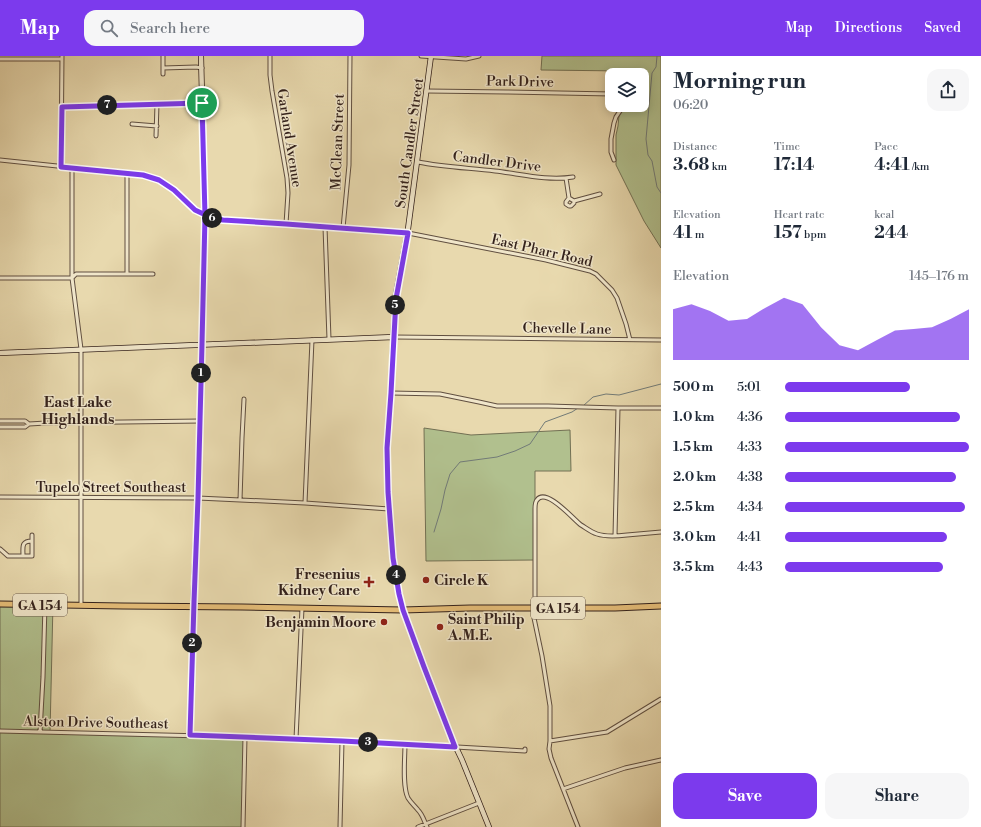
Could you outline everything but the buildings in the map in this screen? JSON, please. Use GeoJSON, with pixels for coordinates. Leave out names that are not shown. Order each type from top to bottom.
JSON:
{"type":"FeatureCollection","features":[{"type":"Feature","properties":{"kind":"main road","name":"GA 154"},"geometry":{"type":"LineString","coordinates":[[0,604],[403,610],[470,608],[614,608],[661,606]]}},
{"type":"Feature","properties":{"kind":"street"},"geometry":{"type":"LineString","coordinates":[[163,56],[163,74]]}},
{"type":"Feature","properties":{"kind":"street"},"geometry":{"type":"LineString","coordinates":[[190,735],[205,216],[201,56]]}},
{"type":"Feature","properties":{"kind":"street","name":"Garland Avenue"},"geometry":{"type":"LineString","coordinates":[[270,56],[272,91],[287,178],[288,193],[286,224]]}},
{"type":"Feature","properties":{"kind":"street","name":"McClean Street"},"geometry":{"type":"LineString","coordinates":[[343,228],[349,165],[350,56]]}},
{"type":"Feature","properties":{"kind":"street"},"geometry":{"type":"LineString","coordinates":[[422,56],[466,59],[479,56]]}},
{"type":"Feature","properties":{"kind":"street","name":"South Candler Street"},"geometry":{"type":"LineString","coordinates":[[432,56],[408,233],[396,299],[387,448],[389,509],[393,558],[403,610],[455,747],[462,760],[489,827]]}},
{"type":"Feature","properties":{"kind":"street"},"geometry":{"type":"LineString","coordinates":[[0,59],[62,58],[61,167]]}},
{"type":"Feature","properties":{"kind":"street"},"geometry":{"type":"LineString","coordinates":[[163,68],[202,68]]}},
{"type":"Feature","properties":{"kind":"street","name":"Park Drive"},"geometry":{"type":"LineString","coordinates":[[427,91],[605,94]]}},
{"type":"Feature","properties":{"kind":"street"},"geometry":{"type":"LineString","coordinates":[[62,107],[202,103]]}},
{"type":"Feature","properties":{"kind":"street"},"geometry":{"type":"LineString","coordinates":[[156,136],[157,104]]}},
{"type":"Feature","properties":{"kind":"street"},"geometry":{"type":"LineString","coordinates":[[614,160],[611,152],[610,139],[614,123],[620,112]]}},
{"type":"Feature","properties":{"kind":"street"},"geometry":{"type":"LineString","coordinates":[[132,124],[157,126]]}},
{"type":"Feature","properties":{"kind":"street"},"geometry":{"type":"LineString","coordinates":[[0,160],[143,175],[159,180],[174,190],[195,210],[205,216]]}},
{"type":"Feature","properties":{"kind":"street","name":"Candler Drive"},"geometry":{"type":"LineString","coordinates":[[418,162],[547,178],[573,177]]}},
{"type":"Feature","properties":{"kind":"street"},"geometry":{"type":"LineString","coordinates":[[72,168],[72,278],[81,349],[81,605]]}},
{"type":"Feature","properties":{"kind":"street"},"geometry":{"type":"LineString","coordinates":[[127,174],[127,274]]}},
{"type":"Feature","properties":{"kind":"street"},"geometry":{"type":"LineString","coordinates":[[566,178],[569,198],[566,204],[569,206],[573,205],[574,201],[600,194]]}},
{"type":"Feature","properties":{"kind":"street"},"geometry":{"type":"LineString","coordinates":[[569,198],[574,201]]}},
{"type":"Feature","properties":{"kind":"street","name":"East Pharr Road"},"geometry":{"type":"LineString","coordinates":[[205,216],[223,220],[408,233],[546,260],[583,269],[596,274],[612,290],[617,298],[630,340]]}},
{"type":"Feature","properties":{"kind":"street"},"geometry":{"type":"LineString","coordinates":[[325,227],[329,339]]}},
{"type":"Feature","properties":{"kind":"street"},"geometry":{"type":"LineString","coordinates":[[0,278],[72,278],[76,274],[153,274]]}},
{"type":"Feature","properties":{"kind":"street"},"geometry":{"type":"LineString","coordinates":[[0,353],[394,337]]}},
{"type":"Feature","properties":{"kind":"street","name":"Chevelle Lane"},"geometry":{"type":"LineString","coordinates":[[394,337],[661,340]]}},
{"type":"Feature","properties":{"kind":"street"},"geometry":{"type":"LineString","coordinates":[[305,503],[312,340]]}},
{"type":"Feature","properties":{"kind":"street"},"geometry":{"type":"LineString","coordinates":[[391,393],[440,394],[497,406],[661,408]]}},
{"type":"Feature","properties":{"kind":"street"},"geometry":{"type":"LineString","coordinates":[[240,500],[244,399]]}},
{"type":"Feature","properties":{"kind":"street"},"geometry":{"type":"LineString","coordinates":[[615,536],[618,408]]}},
{"type":"Feature","properties":{"kind":"street"},"geometry":{"type":"LineString","coordinates":[[0,421],[25,421],[29,424]]}},
{"type":"Feature","properties":{"kind":"street"},"geometry":{"type":"LineString","coordinates":[[0,427],[25,427],[29,424],[200,421]]}},
{"type":"Feature","properties":{"kind":"street","name":"Tupelo Street Southeast"},"geometry":{"type":"LineString","coordinates":[[0,497],[198,498],[389,509]]}},
{"type":"Feature","properties":{"kind":"street"},"geometry":{"type":"LineString","coordinates":[[578,827],[551,758],[549,749],[550,706],[534,618],[536,501],[541,497],[555,502],[580,524],[592,532],[603,536],[661,532]]}},
{"type":"Feature","properties":{"kind":"street"},"geometry":{"type":"LineString","coordinates":[[0,549],[8,556],[32,556],[32,535]]}},
{"type":"Feature","properties":{"kind":"street"},"geometry":{"type":"LineString","coordinates":[[23,556],[23,547],[25,542],[32,541]]}},
{"type":"Feature","properties":{"kind":"street"},"geometry":{"type":"LineString","coordinates":[[40,732],[45,605]]}},
{"type":"Feature","properties":{"kind":"street"},"geometry":{"type":"LineString","coordinates":[[296,739],[302,608]]}},
{"type":"Feature","properties":{"kind":"street"},"geometry":{"type":"LineString","coordinates":[[550,741],[607,732],[661,699]]}},
{"type":"Feature","properties":{"kind":"street","name":"Alston Drive Southeast"},"geometry":{"type":"LineString","coordinates":[[0,731],[190,735],[405,744],[525,751],[525,749]]}},
{"type":"Feature","properties":{"kind":"street"},"geometry":{"type":"LineString","coordinates":[[243,827],[245,737]]}},
{"type":"Feature","properties":{"kind":"street"},"geometry":{"type":"LineString","coordinates":[[340,827],[342,741]]}},
{"type":"Feature","properties":{"kind":"street"},"geometry":{"type":"LineString","coordinates":[[405,744],[406,792],[411,802],[421,814],[426,825]]}},
{"type":"Feature","properties":{"kind":"street"},"geometry":{"type":"LineString","coordinates":[[563,789],[625,768],[661,760]]}},
{"type":"Feature","properties":{"kind":"street"},"geometry":{"type":"LineString","coordinates":[[418,827],[479,803]]}},
{"type":"Feature","properties":{"kind":"green space"},"geometry":{"type":"Polygon","coordinates":[[[542,56],[661,56],[661,248],[644,221],[616,165],[616,135],[619,112],[649,112],[649,68],[605,68],[605,71],[541,70],[542,56]]]}},
{"type":"Feature","properties":{"kind":"green space"},"geometry":{"type":"Polygon","coordinates":[[[424,428],[471,435],[570,430],[571,471],[535,471],[535,560],[426,561],[424,428]]]}},
{"type":"Feature","properties":{"kind":"green space"},"geometry":{"type":"Polygon","coordinates":[[[0,602],[53,603],[50,733],[246,738],[243,827],[0,827],[0,602]]]}},
{"type":"Feature","properties":{"kind":"waterway"},"geometry":{"type":"LineString","coordinates":[[657,56],[656,67],[652,73],[646,139],[648,155],[652,161],[657,187],[661,193]]}},
{"type":"Feature","properties":{"kind":"waterway"},"geometry":{"type":"LineString","coordinates":[[583,406],[593,397],[606,394],[619,395],[661,384]]}},
{"type":"Feature","properties":{"kind":"waterway"},"geometry":{"type":"LineString","coordinates":[[434,532],[450,474],[460,462],[497,457],[515,451],[530,444],[545,422],[572,412],[578,408]]}},
{"type":"Feature","properties":{"kind":"place","name":"Circle K"},"geometry":{"type":"Point","coordinates":[426,580]}},
{"type":"Feature","properties":{"kind":"place","name":"Fresenius Kidney Care"},"geometry":{"type":"Point","coordinates":[369,582]}},
{"type":"Feature","properties":{"kind":"place","name":"Benjamin Moore"},"geometry":{"type":"Point","coordinates":[384,622]}},
{"type":"Feature","properties":{"kind":"place","name":"Saint Philip A.M.E."},"geometry":{"type":"Point","coordinates":[440,627]}},
{"type":"Feature","properties":{"kind":"district","name":"East Lake Highlands"},"geometry":{"type":"Point","coordinates":[78,410]}},
{"type":"Feature","properties":{"kind":"route"},"geometry":{"type":"LineString","coordinates":[[202,103],[62,107],[61,167],[143,175],[159,180],[174,190],[195,210],[205,216],[212,218],[408,233],[396,299],[387,448],[388,492],[393,558],[403,610],[455,747],[190,735],[204,283],[205,216],[202,103]]}}]}
